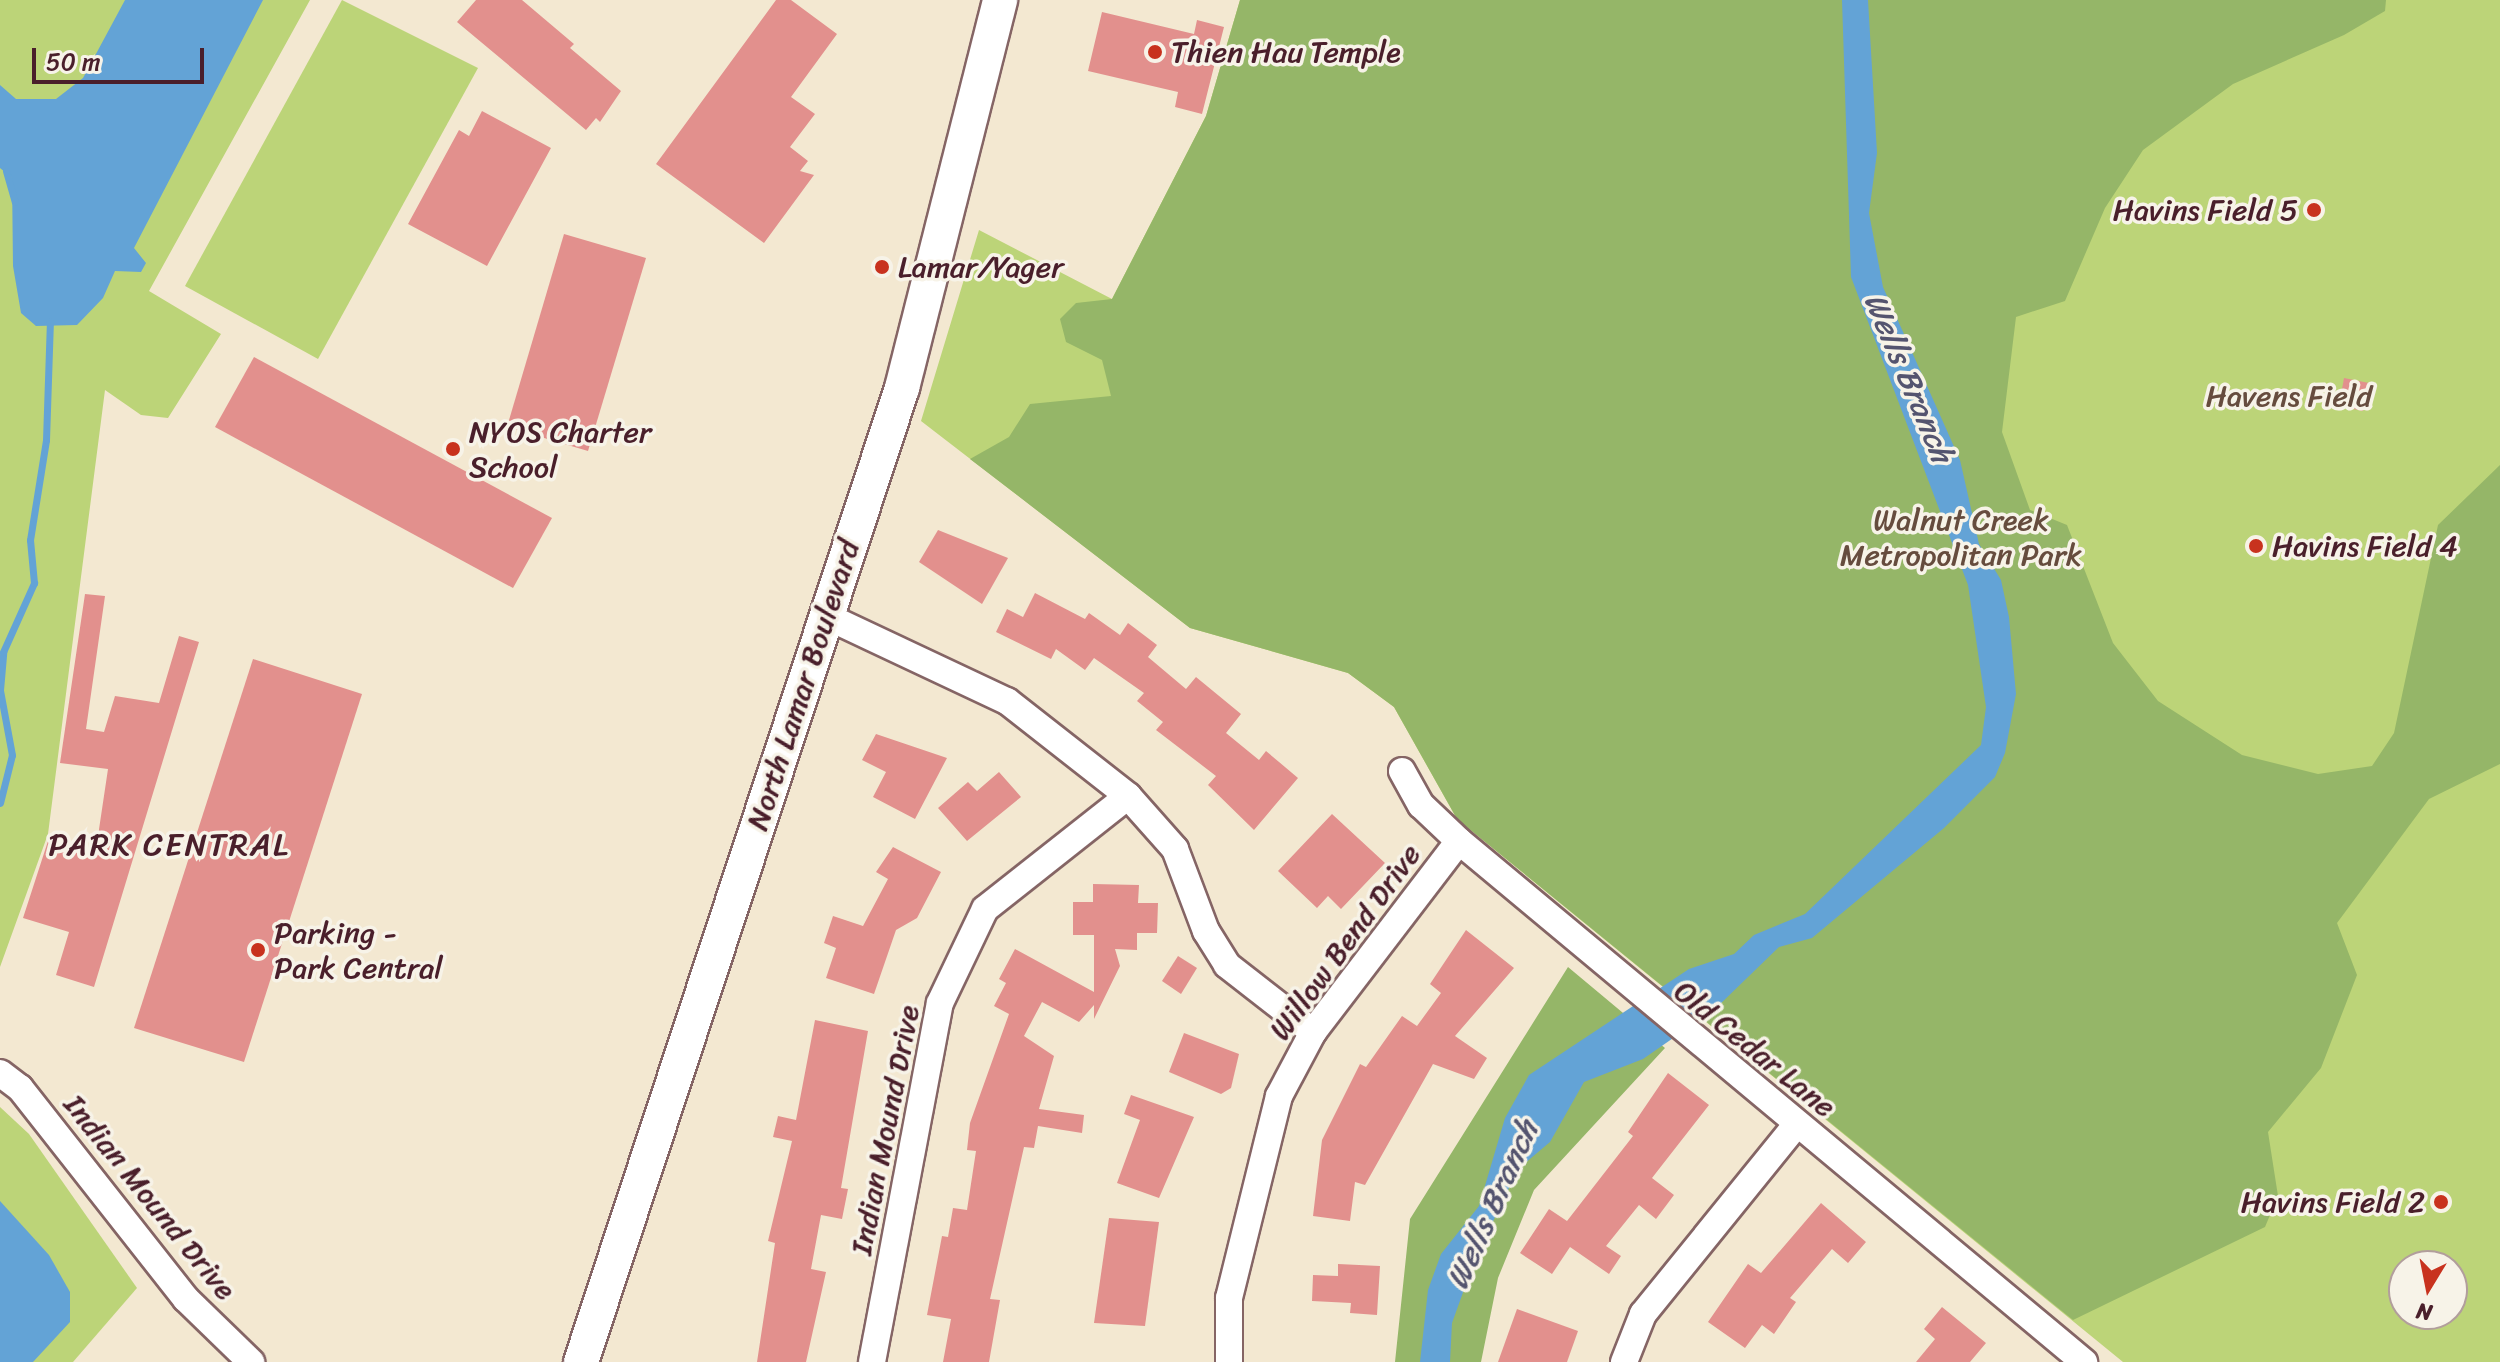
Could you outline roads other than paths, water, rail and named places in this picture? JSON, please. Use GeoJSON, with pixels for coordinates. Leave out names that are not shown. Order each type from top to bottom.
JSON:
{"type":"FeatureCollection","features":[{"type":"Feature","properties":{"kind":"main road","name":"North Lamar Boulevard"},"geometry":{"type":"LineString","coordinates":[[581,1362],[902,388],[995,2]]}},
{"type":"Feature","properties":{"kind":"street"},"geometry":{"type":"LineString","coordinates":[[826,616],[1007,701],[1128,796],[1175,849],[1206,931],[1227,965],[1313,1032]]}},
{"type":"Feature","properties":{"kind":"street","name":"Old Cedar Lane"},"geometry":{"type":"LineString","coordinates":[[1402,771],[1421,805],[1459,841],[2072,1358]]}},
{"type":"Feature","properties":{"kind":"street","name":"Indian Mound Drive"},"geometry":{"type":"LineString","coordinates":[[872,1362],[940,1003],[985,909],[1128,796]]}},
{"type":"Feature","properties":{"kind":"street","name":"Willow Bend Drive"},"geometry":{"type":"LineString","coordinates":[[1229,1362],[1229,1298],[1267,1127],[1313,1032],[1459,841]]}},
{"type":"Feature","properties":{"kind":"street","name":"Indian Mound Drive"},"geometry":{"type":"LineString","coordinates":[[0,1073],[20,1088],[186,1299],[251,1362]]}},
{"type":"Feature","properties":{"kind":"street"},"geometry":{"type":"LineString","coordinates":[[1624,1362],[1643,1314],[1797,1124]]}},
{"type":"Feature","properties":{"kind":"water"},"geometry":{"type":"Polygon","coordinates":[[[125,0],[263,0],[134,248],[146,263],[141,272],[115,271],[103,298],[77,325],[36,326],[21,313],[13,266],[12,178],[0,168],[0,85],[16,99],[56,99],[83,78],[125,0]]]}},
{"type":"Feature","properties":{"kind":"water","name":"Wells Branch"},"geometry":{"type":"Polygon","coordinates":[[[1842,0],[1868,0],[1877,153],[1869,213],[1883,287],[1960,460],[1979,544],[2001,580],[2009,617],[2016,694],[2005,753],[1995,777],[1944,828],[1812,938],[1779,947],[1715,1009],[1643,1059],[1584,1082],[1550,1142],[1518,1169],[1475,1259],[1452,1323],[1450,1362],[1420,1362],[1428,1290],[1441,1254],[1479,1206],[1505,1118],[1529,1075],[1689,969],[1734,954],[1754,935],[1805,914],[1981,745],[1986,707],[1968,585],[1851,277],[1842,0]]]}},
{"type":"Feature","properties":{"kind":"water"},"geometry":{"type":"Polygon","coordinates":[[[0,1201],[49,1255],[70,1292],[70,1322],[33,1362],[0,1362],[0,1201]]]}},
{"type":"Feature","properties":{"kind":"waterway"},"geometry":{"type":"LineString","coordinates":[[6,171],[15,202]]}},
{"type":"Feature","properties":{"kind":"waterway"},"geometry":{"type":"LineString","coordinates":[[0,803],[12,755],[0,690],[3,652],[34,583],[30,540],[46,440],[50,321]]}},
{"type":"Feature","properties":{"kind":"place","name":"Thien Hau Temple"},"geometry":{"type":"Point","coordinates":[1155,52]}},
{"type":"Feature","properties":{"kind":"place","name":"Havins Field 5"},"geometry":{"type":"Point","coordinates":[2314,210]}},
{"type":"Feature","properties":{"kind":"place","name":"Lamar/Yager"},"geometry":{"type":"Point","coordinates":[882,267]}},
{"type":"Feature","properties":{"kind":"place","name":"NYOS Charter School"},"geometry":{"type":"Point","coordinates":[453,449]}},
{"type":"Feature","properties":{"kind":"place","name":"Havins Field 4"},"geometry":{"type":"Point","coordinates":[2256,546]}},
{"type":"Feature","properties":{"kind":"place","name":"Parking - Park Central"},"geometry":{"type":"Point","coordinates":[258,950]}},
{"type":"Feature","properties":{"kind":"place","name":"Havins Field 2"},"geometry":{"type":"Point","coordinates":[2441,1202]}},
{"type":"Feature","properties":{"kind":"district","name":"PARK CENTRAL"},"geometry":{"type":"Point","coordinates":[169,845]}},
{"type":"Feature","properties":{"kind":"park label","name":"Havens Field"},"geometry":{"type":"Point","coordinates":[2289,396]}},
{"type":"Feature","properties":{"kind":"park label","name":"Walnut Creek Metropolitan Park"},"geometry":{"type":"Point","coordinates":[1961,537]}}]}
